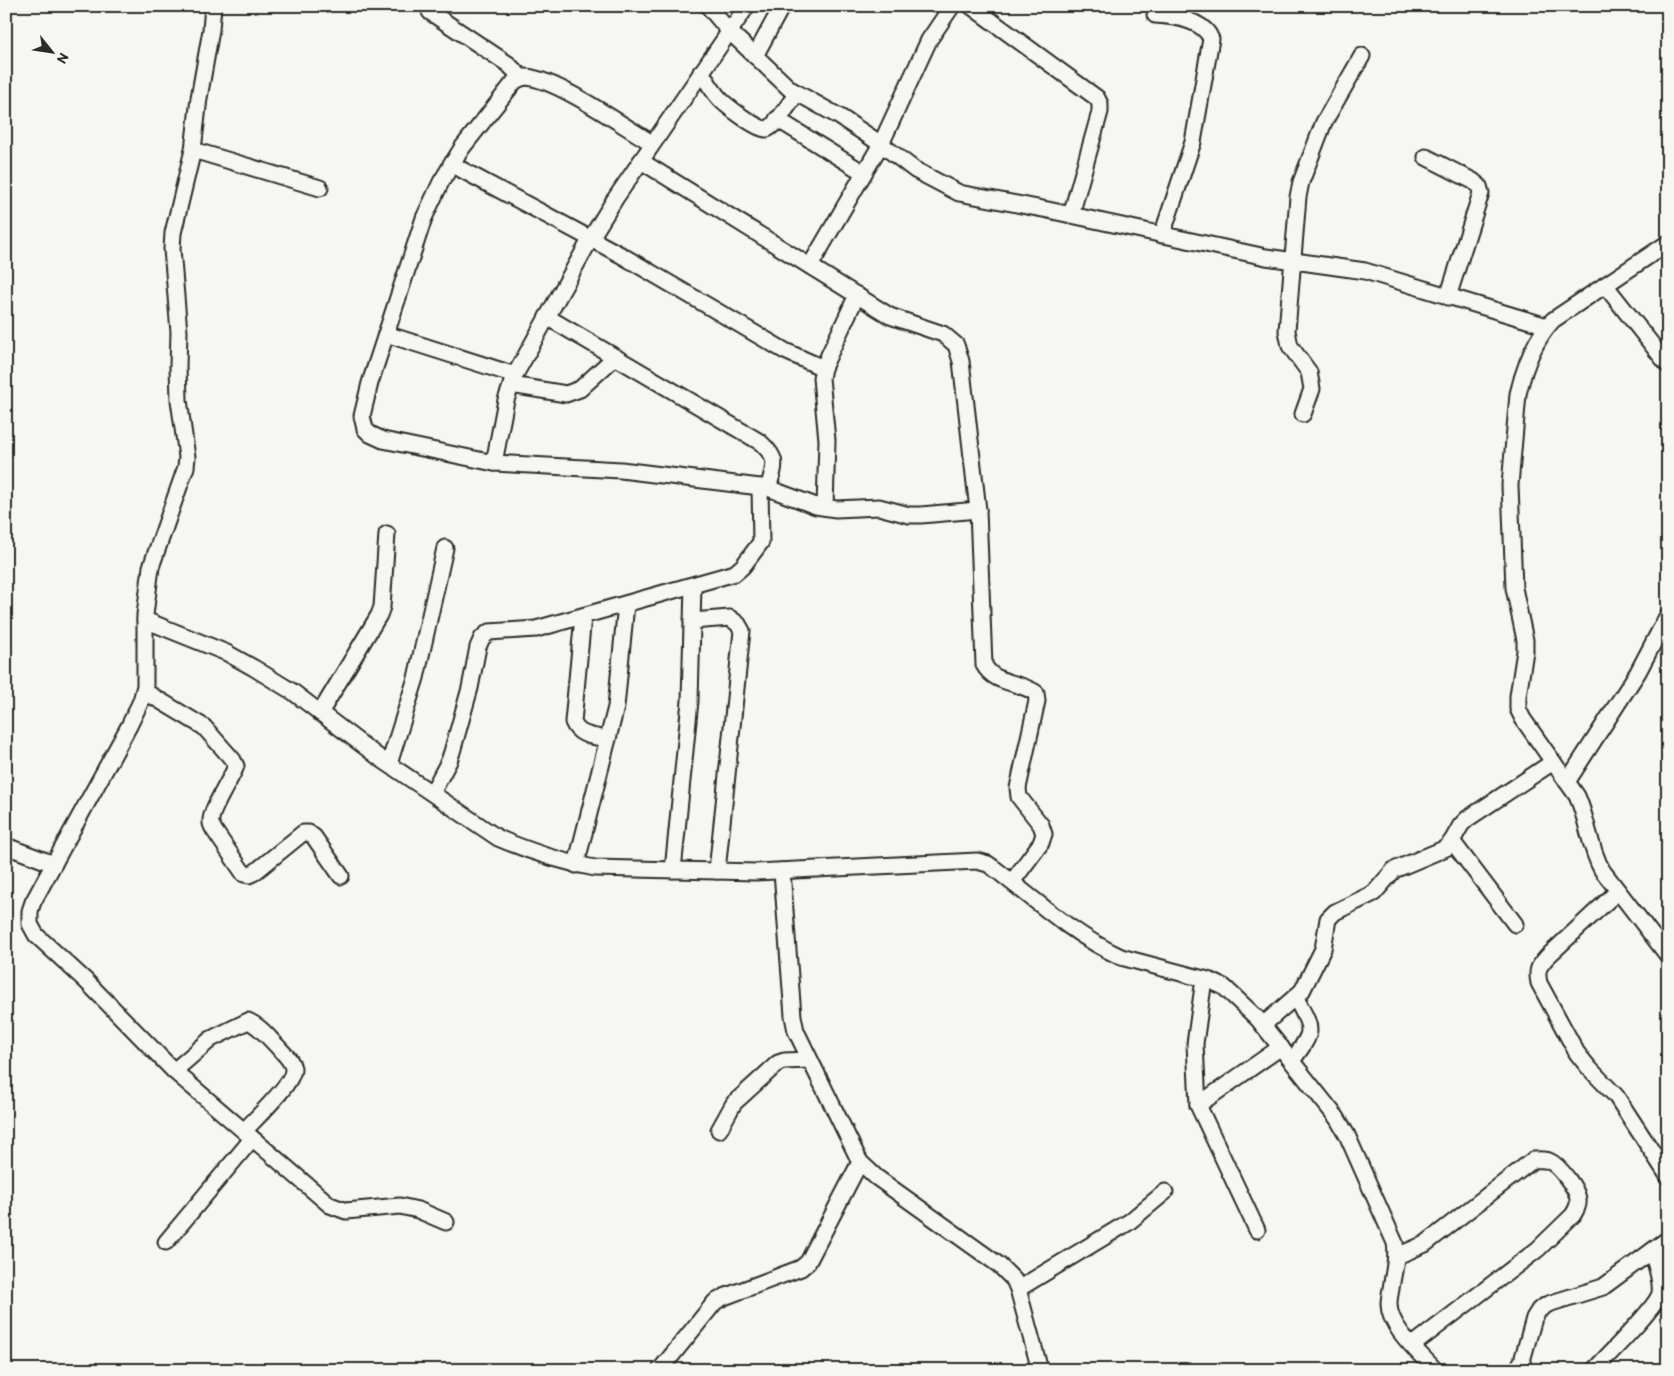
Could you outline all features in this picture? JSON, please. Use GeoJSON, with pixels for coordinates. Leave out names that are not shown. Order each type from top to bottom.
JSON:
{"type":"FeatureCollection","features":[{"type":"Feature","properties":{"kind":"street"},"geometry":{"type":"LineString","coordinates":[[213,6],[193,150],[178,205],[172,250],[179,332],[179,400],[187,457],[186,467],[151,568],[145,620],[146,667],[144,691],[128,726],[32,902],[30,924],[36,935],[86,981],[174,1071],[330,1205],[346,1211],[400,1206],[418,1210],[446,1222]]}},
{"type":"Feature","properties":{"kind":"street"},"geometry":{"type":"LineString","coordinates":[[708,6],[729,32],[784,84],[840,117],[881,144],[915,170],[959,193],[1266,257],[1365,271],[1547,326]]}},
{"type":"Feature","properties":{"kind":"street"},"geometry":{"type":"LineString","coordinates":[[494,463],[506,400],[513,380],[547,317],[591,238],[640,161],[748,6]]}},
{"type":"Feature","properties":{"kind":"street"},"geometry":{"type":"LineString","coordinates":[[755,56],[782,6]]}},
{"type":"Feature","properties":{"kind":"street"},"geometry":{"type":"LineString","coordinates":[[810,266],[881,144],[929,40],[952,6]]}},
{"type":"Feature","properties":{"kind":"street"},"geometry":{"type":"LineString","coordinates":[[971,6],[1097,98],[1100,104],[1100,112],[1071,215]]}},
{"type":"Feature","properties":{"kind":"street"},"geometry":{"type":"LineString","coordinates":[[430,12],[508,64],[522,78],[543,81],[571,95],[652,144]]}},
{"type":"Feature","properties":{"kind":"street"},"geometry":{"type":"LineString","coordinates":[[1155,15],[1181,18],[1204,29],[1208,32],[1211,39],[1193,142],[1162,235]]}},
{"type":"Feature","properties":{"kind":"street"},"geometry":{"type":"LineString","coordinates":[[1303,414],[1312,389],[1309,372],[1290,346],[1287,331],[1298,198],[1301,182],[1328,113],[1362,56]]}},
{"type":"Feature","properties":{"kind":"street"},"geometry":{"type":"LineString","coordinates":[[701,72],[721,100],[755,126],[768,129],[797,93]]}},
{"type":"Feature","properties":{"kind":"street"},"geometry":{"type":"LineString","coordinates":[[522,78],[515,82],[462,148],[424,218],[370,382],[362,416],[365,429],[370,434],[383,440],[494,463],[621,470],[764,487],[816,506],[836,509],[879,507],[909,515],[978,510]]}},
{"type":"Feature","properties":{"kind":"street"},"geometry":{"type":"LineString","coordinates":[[777,119],[864,173]]}},
{"type":"Feature","properties":{"kind":"street"},"geometry":{"type":"LineString","coordinates":[[193,150],[320,188]]}},
{"type":"Feature","properties":{"kind":"street"},"geometry":{"type":"LineString","coordinates":[[1426,157],[1472,181],[1479,186],[1481,193],[1448,296]]}},
{"type":"Feature","properties":{"kind":"street"},"geometry":{"type":"LineString","coordinates":[[640,161],[890,316],[943,334],[956,345],[961,361],[978,510],[984,666],[989,674],[996,679],[1028,688],[1036,693],[1037,701],[1018,788],[1019,797],[1041,825],[1044,834],[1042,843],[1012,882]]}},
{"type":"Feature","properties":{"kind":"street"},"geometry":{"type":"LineString","coordinates":[[452,164],[591,238],[784,351],[823,368]]}},
{"type":"Feature","properties":{"kind":"street"},"geometry":{"type":"LineString","coordinates":[[1668,242],[1553,320],[1541,335],[1521,380],[1518,394],[1510,485],[1514,588],[1525,640],[1518,709],[1582,807],[1595,857],[1602,870],[1668,956]]}},
{"type":"Feature","properties":{"kind":"street"},"geometry":{"type":"LineString","coordinates":[[1605,285],[1668,365]]}},
{"type":"Feature","properties":{"kind":"street"},"geometry":{"type":"LineString","coordinates":[[825,507],[827,440],[821,378],[823,368],[857,295]]}},
{"type":"Feature","properties":{"kind":"street"},"geometry":{"type":"LineString","coordinates":[[432,793],[449,761],[470,688],[478,647],[482,638],[489,632],[536,629],[735,573],[743,566],[761,542],[764,487],[775,464],[771,453],[760,442],[547,317]]}},
{"type":"Feature","properties":{"kind":"street"},"geometry":{"type":"LineString","coordinates":[[386,334],[513,380],[566,394],[580,389],[615,357]]}},
{"type":"Feature","properties":{"kind":"street"},"geometry":{"type":"LineString","coordinates":[[320,713],[382,607],[387,534]]}},
{"type":"Feature","properties":{"kind":"street"},"geometry":{"type":"LineString","coordinates":[[389,764],[416,678],[445,548]]}},
{"type":"Feature","properties":{"kind":"street"},"geometry":{"type":"LineString","coordinates":[[674,870],[690,701],[693,584]]}},
{"type":"Feature","properties":{"kind":"street"},"geometry":{"type":"LineString","coordinates":[[576,865],[616,707],[626,604]]}},
{"type":"Feature","properties":{"kind":"street"},"geometry":{"type":"LineString","coordinates":[[1567,782],[1638,672],[1668,615]]}},
{"type":"Feature","properties":{"kind":"street"},"geometry":{"type":"LineString","coordinates":[[583,616],[573,722],[576,729],[581,733],[608,739]]}},
{"type":"Feature","properties":{"kind":"street"},"geometry":{"type":"LineString","coordinates":[[692,621],[730,618],[738,624],[742,631],[717,871]]}},
{"type":"Feature","properties":{"kind":"street"},"geometry":{"type":"LineString","coordinates":[[145,620],[227,653],[293,692],[389,764],[498,838],[576,865],[595,868],[782,871],[977,861],[988,864],[1081,934],[1108,951],[1121,957],[1204,978],[1224,987],[1248,1008],[1263,1025],[1337,1118],[1347,1135],[1395,1243],[1397,1256],[1389,1304],[1391,1317],[1398,1329],[1435,1370]]}},
{"type":"Feature","properties":{"kind":"street"},"geometry":{"type":"LineString","coordinates":[[144,691],[204,728],[233,760],[236,766],[212,813],[211,822],[214,830],[244,874],[249,876],[303,833],[309,833],[314,837],[341,876]]}},
{"type":"Feature","properties":{"kind":"street"},"geometry":{"type":"LineString","coordinates":[[1263,1025],[1302,991],[1323,949],[1328,919],[1335,912],[1374,893],[1394,870],[1446,848],[1461,824],[1467,819],[1553,762]]}},
{"type":"Feature","properties":{"kind":"street"},"geometry":{"type":"LineString","coordinates":[[1452,841],[1515,924]]}},
{"type":"Feature","properties":{"kind":"street"},"geometry":{"type":"LineString","coordinates":[[6,846],[54,864]]}},
{"type":"Feature","properties":{"kind":"street"},"geometry":{"type":"LineString","coordinates":[[782,871],[793,1016],[796,1031],[860,1162],[876,1177],[999,1265],[1014,1280],[1040,1370]]}},
{"type":"Feature","properties":{"kind":"street"},"geometry":{"type":"LineString","coordinates":[[1618,891],[1548,956],[1538,967],[1537,974],[1539,982],[1577,1053],[1616,1096],[1668,1176]]}},
{"type":"Feature","properties":{"kind":"street"},"geometry":{"type":"LineString","coordinates":[[1204,978],[1195,1044],[1198,1105],[1257,1230]]}},
{"type":"Feature","properties":{"kind":"street"},"geometry":{"type":"LineString","coordinates":[[1292,1061],[1306,1042],[1310,1025],[1296,998]]}},
{"type":"Feature","properties":{"kind":"street"},"geometry":{"type":"LineString","coordinates":[[166,1242],[284,1088],[291,1078],[293,1070],[291,1061],[260,1028],[248,1021],[211,1039],[174,1071]]}},
{"type":"Feature","properties":{"kind":"street"},"geometry":{"type":"LineString","coordinates":[[1198,1105],[1281,1047]]}},
{"type":"Feature","properties":{"kind":"street"},"geometry":{"type":"LineString","coordinates":[[719,1130],[734,1103],[778,1063],[809,1060]]}},
{"type":"Feature","properties":{"kind":"street"},"geometry":{"type":"LineString","coordinates":[[1397,1256],[1425,1244],[1534,1160],[1541,1159],[1556,1165],[1576,1191],[1577,1208],[1538,1250],[1413,1345]]}},
{"type":"Feature","properties":{"kind":"street"},"geometry":{"type":"LineString","coordinates":[[660,1370],[715,1302],[724,1296],[801,1268],[808,1262],[860,1162]]}},
{"type":"Feature","properties":{"kind":"street"},"geometry":{"type":"LineString","coordinates":[[1018,1289],[1128,1222],[1165,1192]]}},
{"type":"Feature","properties":{"kind":"street"},"geometry":{"type":"LineString","coordinates":[[1516,1370],[1522,1361],[1534,1318],[1539,1310],[1548,1304],[1603,1287],[1668,1239]]}},
{"type":"Feature","properties":{"kind":"street"},"geometry":{"type":"LineString","coordinates":[[1594,1370],[1627,1336],[1660,1294],[1652,1251]]}}]}
